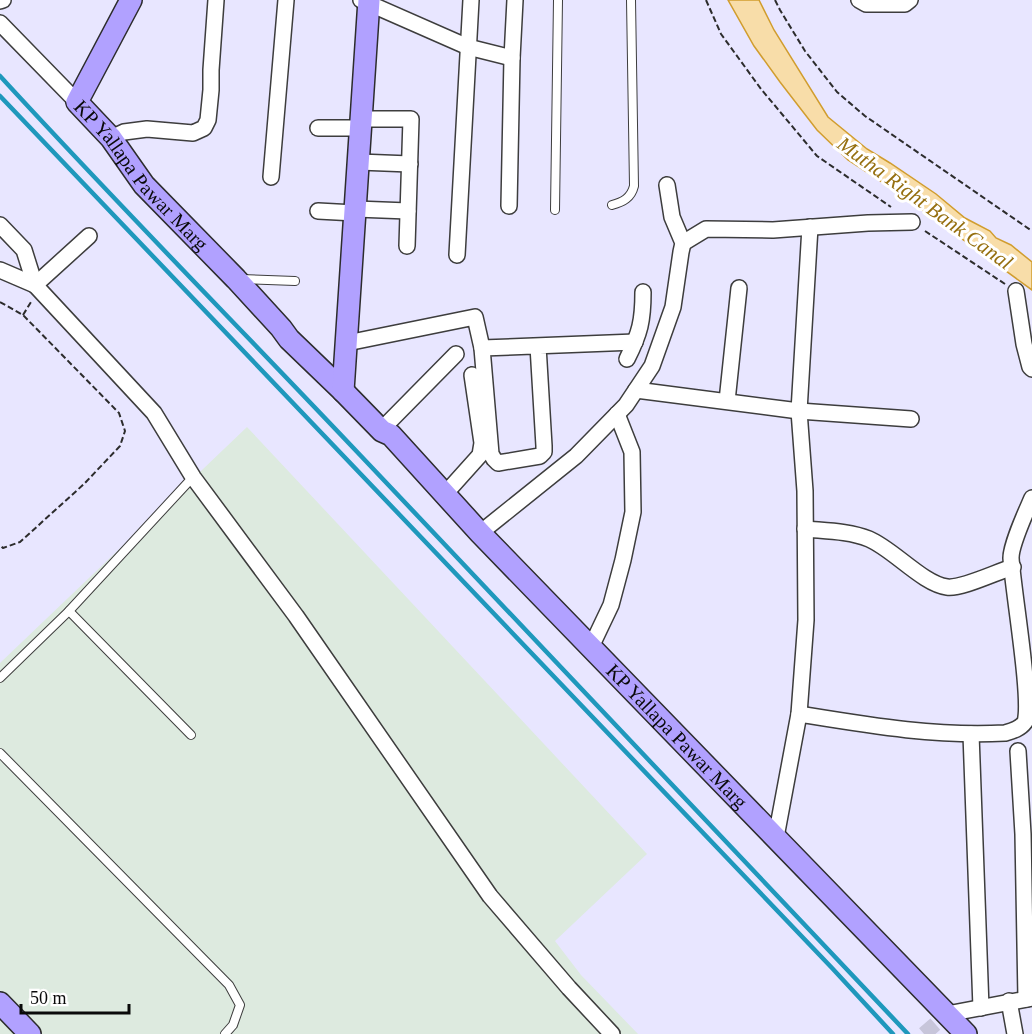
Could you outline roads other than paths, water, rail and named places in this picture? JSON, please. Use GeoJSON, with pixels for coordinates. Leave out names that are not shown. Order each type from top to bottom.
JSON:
{"type":"FeatureCollection","features":[{"type":"Feature","properties":{"kind":"street"},"geometry":{"type":"LineString","coordinates":[[77,102],[131,0]]}},
{"type":"Feature","properties":{"kind":"street"},"geometry":{"type":"LineString","coordinates":[[111,138],[124,132],[147,129],[193,133],[204,128],[208,120],[211,90],[216,0]]}},
{"type":"Feature","properties":{"kind":"street"},"geometry":{"type":"LineString","coordinates":[[271,177],[286,0]]}},
{"type":"Feature","properties":{"kind":"street"},"geometry":{"type":"LineString","coordinates":[[457,255],[471,0]]}},
{"type":"Feature","properties":{"kind":"street"},"geometry":{"type":"LineString","coordinates":[[509,206],[515,0]]}},
{"type":"Feature","properties":{"kind":"street"},"geometry":{"type":"LineString","coordinates":[[859,0],[866,4],[905,4],[910,0]]}},
{"type":"Feature","properties":{"kind":"street"},"geometry":{"type":"LineString","coordinates":[[344,386],[361,123],[366,1],[468,47],[512,58]]}},
{"type":"Feature","properties":{"kind":"street","name":"KP Yallapa Pawar Marg"},"geometry":{"type":"LineString","coordinates":[[0,22],[111,138],[144,185],[236,279],[289,339],[344,386],[382,431],[389,430],[480,533],[966,1034]]}},
{"type":"Feature","properties":{"kind":"street"},"geometry":{"type":"LineString","coordinates":[[318,128],[411,119],[407,246]]}},
{"type":"Feature","properties":{"kind":"street"},"geometry":{"type":"LineString","coordinates":[[358,162],[410,164]]}},
{"type":"Feature","properties":{"kind":"street"},"geometry":{"type":"LineString","coordinates":[[480,533],[576,456],[626,405],[652,366],[673,307],[683,243],[672,218],[667,185]]}},
{"type":"Feature","properties":{"kind":"street"},"geometry":{"type":"LineString","coordinates":[[318,212],[408,211]]}},
{"type":"Feature","properties":{"kind":"street"},"geometry":{"type":"LineString","coordinates":[[683,243],[706,229],[773,230],[912,222]]}},
{"type":"Feature","properties":{"kind":"street"},"geometry":{"type":"LineString","coordinates":[[0,225],[24,250],[35,285]]}},
{"type":"Feature","properties":{"kind":"street"},"geometry":{"type":"LineString","coordinates":[[776,837],[799,714],[806,620],[805,491],[799,411],[810,227]]}},
{"type":"Feature","properties":{"kind":"street"},"geometry":{"type":"LineString","coordinates":[[35,285],[89,236]]}},
{"type":"Feature","properties":{"kind":"street"},"geometry":{"type":"LineString","coordinates":[[0,270],[35,285],[154,413],[193,477],[296,616],[490,896],[612,1034]]}},
{"type":"Feature","properties":{"kind":"street"},"geometry":{"type":"LineString","coordinates":[[727,401],[739,288]]}},
{"type":"Feature","properties":{"kind":"street"},"geometry":{"type":"LineString","coordinates":[[1016,291],[1024,344],[1032,369]]}},
{"type":"Feature","properties":{"kind":"street"},"geometry":{"type":"LineString","coordinates":[[627,359],[641,321],[643,292]]}},
{"type":"Feature","properties":{"kind":"street"},"geometry":{"type":"LineString","coordinates":[[347,343],[476,317],[482,348],[491,454],[498,463],[540,456],[544,452],[538,346]]}},
{"type":"Feature","properties":{"kind":"street"},"geometry":{"type":"LineString","coordinates":[[482,348],[635,342]]}},
{"type":"Feature","properties":{"kind":"street"},"geometry":{"type":"LineString","coordinates":[[389,430],[456,354]]}},
{"type":"Feature","properties":{"kind":"street"},"geometry":{"type":"LineString","coordinates":[[445,494],[480,455],[482,443],[472,375]]}},
{"type":"Feature","properties":{"kind":"street"},"geometry":{"type":"LineString","coordinates":[[636,390],[799,411],[911,419]]}},
{"type":"Feature","properties":{"kind":"street"},"geometry":{"type":"LineString","coordinates":[[591,647],[611,605],[633,512],[632,452],[617,414]]}},
{"type":"Feature","properties":{"kind":"street"},"geometry":{"type":"LineString","coordinates":[[799,714],[881,727],[948,734],[1005,733],[1021,726],[1027,716],[1029,685],[1011,556],[1032,498]]}},
{"type":"Feature","properties":{"kind":"street"},"geometry":{"type":"LineString","coordinates":[[805,529],[848,533],[869,539],[935,583],[948,587],[966,584],[1012,567]]}},
{"type":"Feature","properties":{"kind":"street"},"geometry":{"type":"LineString","coordinates":[[971,734],[981,1008]]}},
{"type":"Feature","properties":{"kind":"street"},"geometry":{"type":"LineString","coordinates":[[947,1014],[1029,998],[1018,751]]}},
{"type":"Feature","properties":{"kind":"street"},"geometry":{"type":"LineString","coordinates":[[1009,1001],[1015,1034]]}},
{"type":"Feature","properties":{"kind":"street"},"geometry":{"type":"LineString","coordinates":[[0,1003],[30,1034]]}},
{"type":"Feature","properties":{"kind":"lane"},"geometry":{"type":"LineString","coordinates":[[555,210],[558,0]]}},
{"type":"Feature","properties":{"kind":"lane"},"geometry":{"type":"LineString","coordinates":[[612,205],[629,197],[634,186],[631,0]]}},
{"type":"Feature","properties":{"kind":"lane"},"geometry":{"type":"LineString","coordinates":[[236,279],[295,281]]}},
{"type":"Feature","properties":{"kind":"lane"},"geometry":{"type":"LineString","coordinates":[[0,678],[69,611],[193,477]]}},
{"type":"Feature","properties":{"kind":"lane"},"geometry":{"type":"LineString","coordinates":[[69,611],[191,735]]}},
{"type":"Feature","properties":{"kind":"lane"},"geometry":{"type":"LineString","coordinates":[[0,753],[229,985],[240,1005],[233,1025],[225,1034]]}},
{"type":"Feature","properties":{"kind":"water","name":"Mutha Right Bank Canal"},"geometry":{"type":"Polygon","coordinates":[[[728,0],[759,0],[774,30],[828,117],[867,149],[936,194],[965,218],[1011,245],[1032,262],[1032,290],[899,193],[848,160],[817,130],[780,82],[754,46],[728,0]]]}},
{"type":"Feature","properties":{"kind":"tunnel"},"geometry":{"type":"LineString","coordinates":[[924,1034],[947,1014]]}},
{"type":"Feature","properties":{"kind":"railway"},"geometry":{"type":"LineString","coordinates":[[0,76],[908,1034]]}},
{"type":"Feature","properties":{"kind":"railway"},"geometry":{"type":"LineString","coordinates":[[0,96],[893,1034]]}}]}
